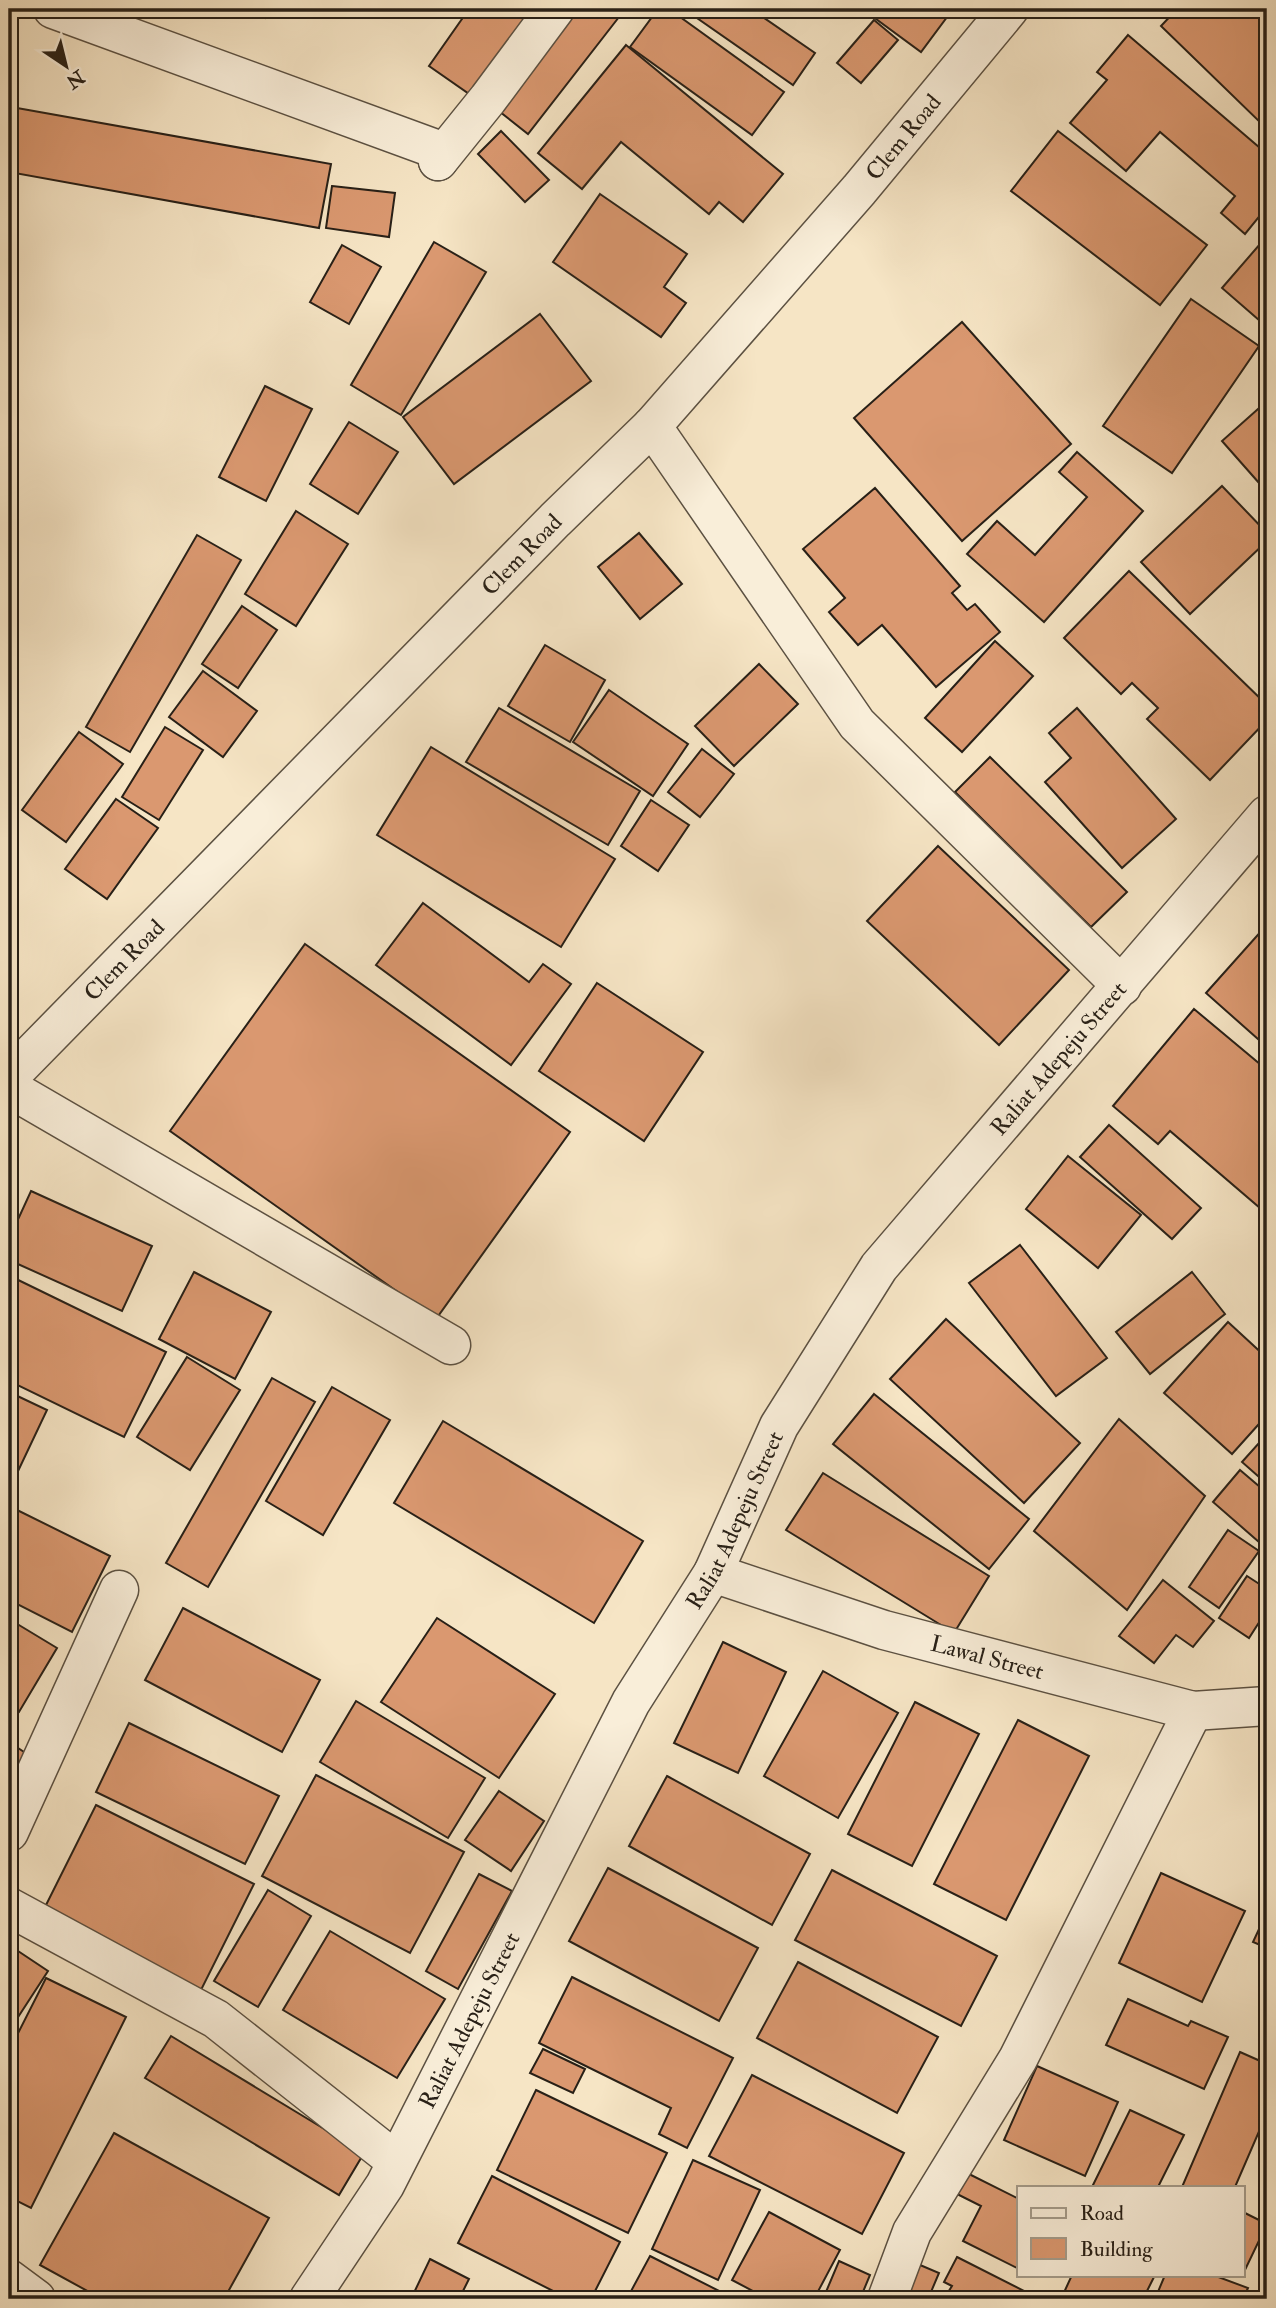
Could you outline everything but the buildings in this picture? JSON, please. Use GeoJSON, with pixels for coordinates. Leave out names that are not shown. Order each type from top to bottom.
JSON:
{"type":"FeatureCollection","features":[{"type":"Feature","properties":{"kind":"street"},"geometry":{"type":"LineString","coordinates":[[53,9],[444,152],[438,161],[555,9]]}},
{"type":"Feature","properties":{"kind":"street","name":"Clem Road"},"geometry":{"type":"LineString","coordinates":[[9,1077],[555,520],[652,426],[859,190],[1009,9]]}},
{"type":"Feature","properties":{"kind":"street"},"geometry":{"type":"LineString","coordinates":[[652,426],[857,724],[1122,986]]}},
{"type":"Feature","properties":{"kind":"street","name":"Raliat Adepeju Street"},"geometry":{"type":"LineString","coordinates":[[309,2299],[385,2185],[631,1702],[713,1573],[779,1426],[879,1267],[1267,815]]}},
{"type":"Feature","properties":{"kind":"street"},"geometry":{"type":"LineString","coordinates":[[9,1088],[450,1345]]}},
{"type":"Feature","properties":{"kind":"street","name":"Lawal Street"},"geometry":{"type":"LineString","coordinates":[[713,1573],[884,1630],[1193,1711],[1267,1706]]}},
{"type":"Feature","properties":{"kind":"street"},"geometry":{"type":"LineString","coordinates":[[9,1832],[119,1590]]}},
{"type":"Feature","properties":{"kind":"street"},"geometry":{"type":"LineString","coordinates":[[887,2299],[912,2232],[1018,2059],[1193,1711]]}},
{"type":"Feature","properties":{"kind":"street"},"geometry":{"type":"LineString","coordinates":[[9,1907],[216,2020],[396,2161]]}},
{"type":"Feature","properties":{"kind":"street"},"geometry":{"type":"LineString","coordinates":[[9,2279],[36,2299]]}}]}
